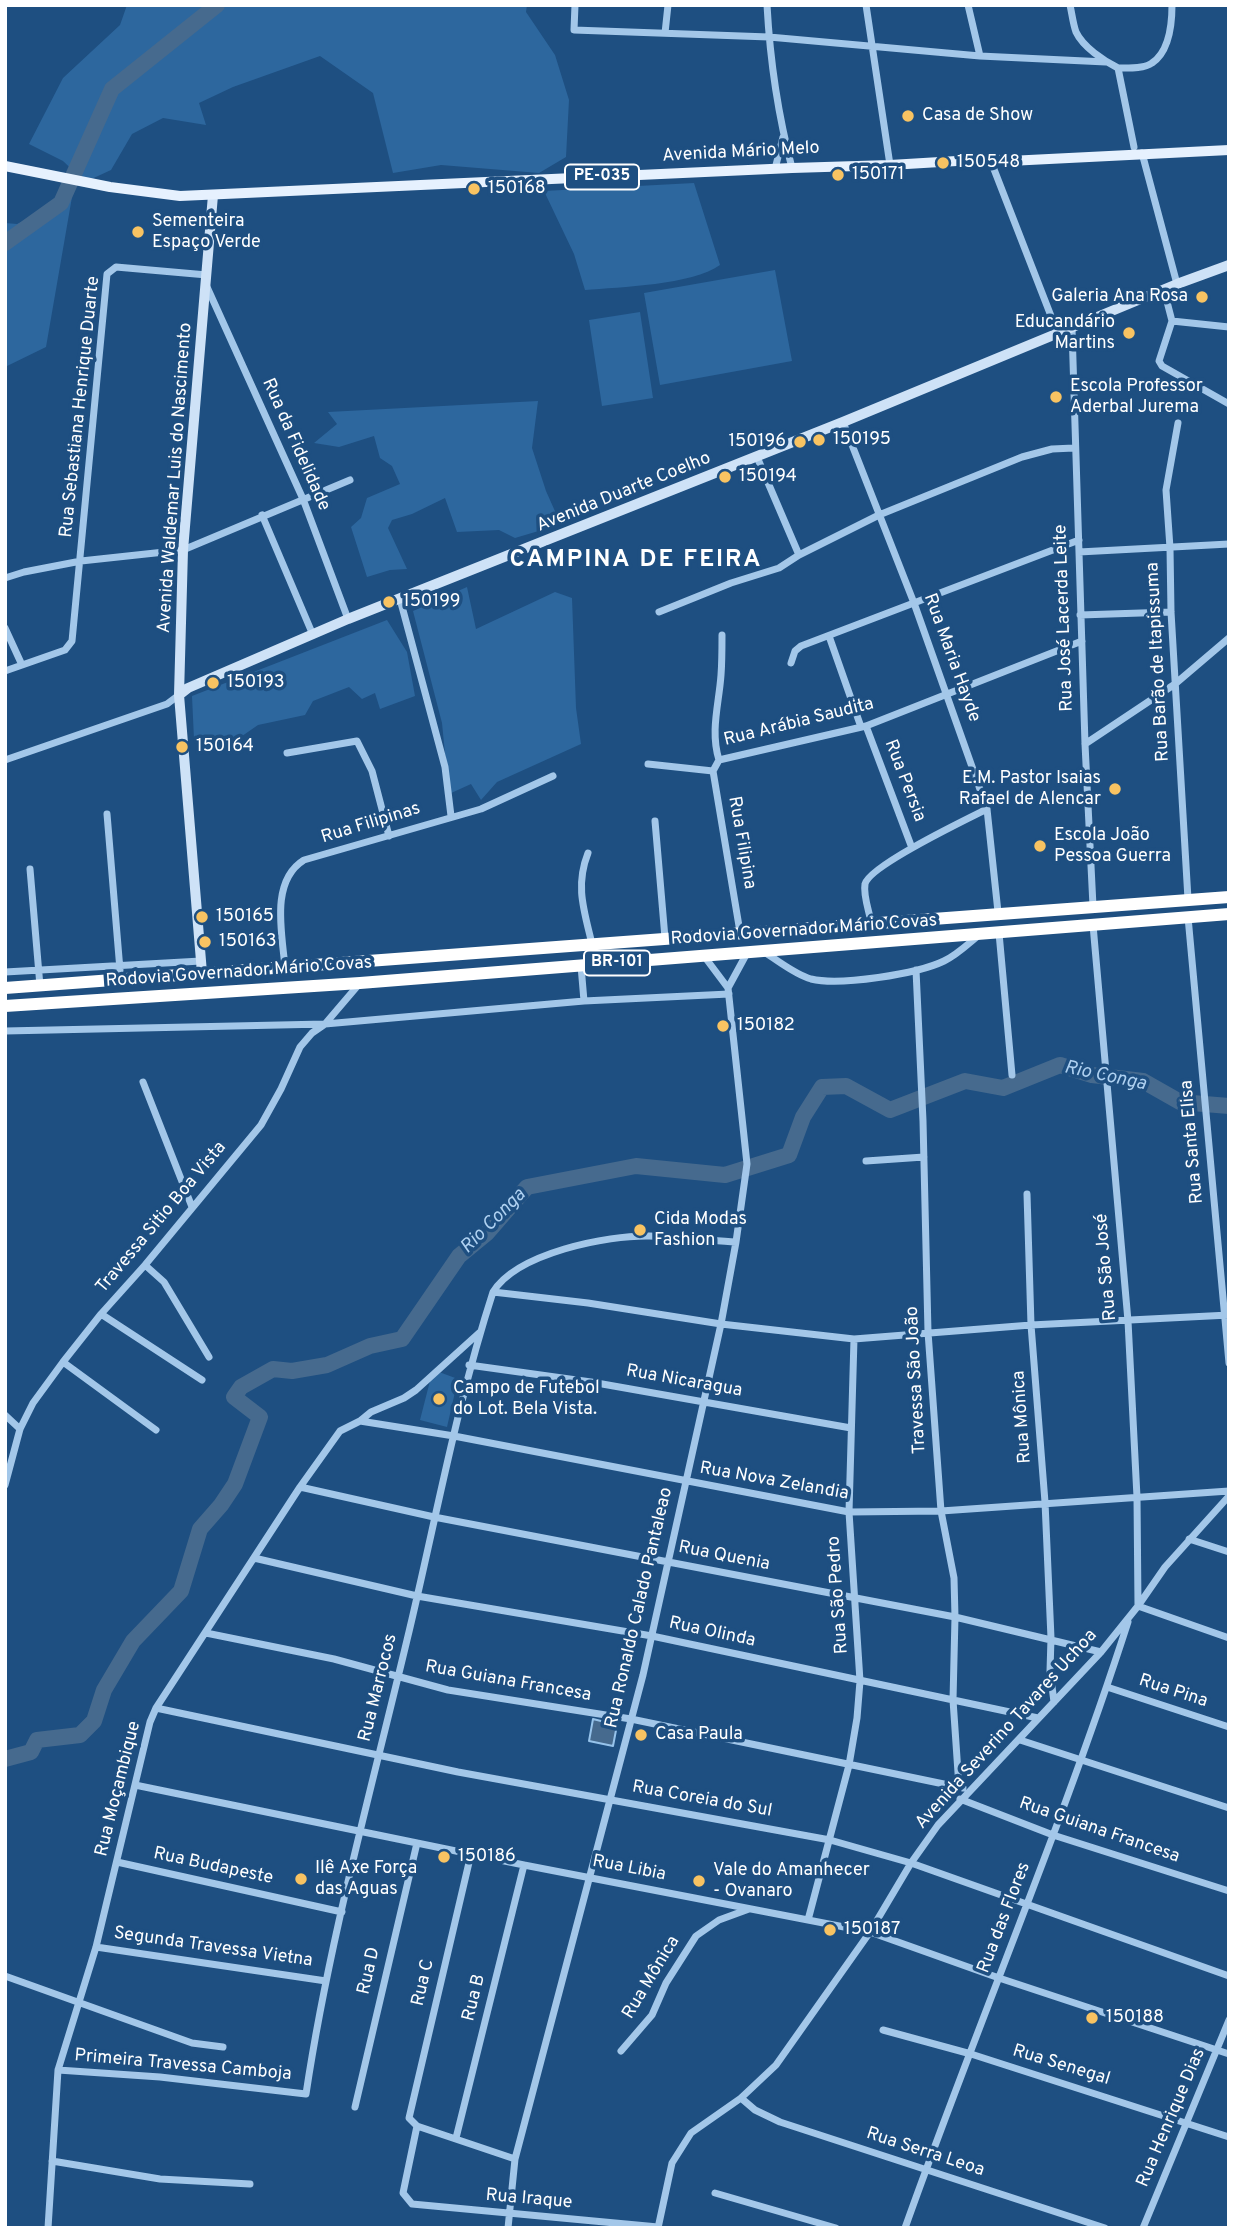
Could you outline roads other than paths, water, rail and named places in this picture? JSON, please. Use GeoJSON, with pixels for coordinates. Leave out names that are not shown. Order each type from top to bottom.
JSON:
{"type":"FeatureCollection","features":[{"type":"Feature","properties":{"kind":"highway","name":"Rodovia Governador Mário Covas"},"geometry":{"type":"LineString","coordinates":[[5,988],[121,981],[202,967],[285,967],[998,912],[1229,897]]}},
{"type":"Feature","properties":{"kind":"highway","name":"Rodovia Governador Mário Covas"},"geometry":{"type":"LineString","coordinates":[[5,1006],[360,983],[1229,914]]}},
{"type":"Feature","properties":{"kind":"main road","name":"Avenida Mário Melo"},"geometry":{"type":"LineString","coordinates":[[5,166],[152,193],[213,195],[990,159],[1009,161],[1229,143]]}},
{"type":"Feature","properties":{"kind":"main road","name":"Avenida Mário Melo"},"geometry":{"type":"LineString","coordinates":[[1138,150],[1229,150]]}},
{"type":"Feature","properties":{"kind":"main road","name":"Avenida Waldemar Luis do Nascimento"},"geometry":{"type":"LineString","coordinates":[[202,967],[179,695],[183,550],[213,195]]}},
{"type":"Feature","properties":{"kind":"main road","name":"Avenida Duarte Coelho"},"geometry":{"type":"LineString","coordinates":[[179,695],[188,688],[348,619],[757,457],[1229,265]]}},
{"type":"Feature","properties":{"kind":"street"},"geometry":{"type":"LineString","coordinates":[[575,5],[574,30],[769,37],[980,56],[1106,62]]}},
{"type":"Feature","properties":{"kind":"street"},"geometry":{"type":"LineString","coordinates":[[665,33],[668,5]]}},
{"type":"Feature","properties":{"kind":"street"},"geometry":{"type":"LineString","coordinates":[[767,5],[783,136],[792,168]]}},
{"type":"Feature","properties":{"kind":"street"},"geometry":{"type":"LineString","coordinates":[[866,5],[890,165]]}},
{"type":"Feature","properties":{"kind":"street"},"geometry":{"type":"LineString","coordinates":[[968,5],[980,56]]}},
{"type":"Feature","properties":{"kind":"street"},"geometry":{"type":"LineString","coordinates":[[1070,5],[1075,31],[1080,39],[1106,62],[1118,68],[1152,63],[1167,43],[1172,23],[1172,5]]}},
{"type":"Feature","properties":{"kind":"street"},"geometry":{"type":"LineString","coordinates":[[1118,68],[1138,150],[1177,284]]}},
{"type":"Feature","properties":{"kind":"street"},"geometry":{"type":"LineString","coordinates":[[775,169],[783,136]]}},
{"type":"Feature","properties":{"kind":"street"},"geometry":{"type":"LineString","coordinates":[[990,159],[1058,334]]}},
{"type":"Feature","properties":{"kind":"street","name":"Rua Sebastiana Henrique Duarte"},"geometry":{"type":"LineString","coordinates":[[81,561],[107,274],[116,267],[207,280]]}},
{"type":"Feature","properties":{"kind":"street","name":"Rua da Fidelidade"},"geometry":{"type":"LineString","coordinates":[[207,280],[303,499],[348,619]]}},
{"type":"Feature","properties":{"kind":"street"},"geometry":{"type":"LineString","coordinates":[[1164,290],[1172,321],[1159,361],[1162,366],[1229,404]]}},
{"type":"Feature","properties":{"kind":"street"},"geometry":{"type":"LineString","coordinates":[[1172,321],[1229,327]]}},
{"type":"Feature","properties":{"kind":"street","name":"Rua José Lacerda Leite"},"geometry":{"type":"LineString","coordinates":[[1072,329],[1084,744],[1093,906]]}},
{"type":"Feature","properties":{"kind":"street","name":"Rua Maria Hayde"},"geometry":{"type":"LineString","coordinates":[[843,422],[914,603],[986,809],[998,912]]}},
{"type":"Feature","properties":{"kind":"street","name":"Rua Barão de Itapissuma"},"geometry":{"type":"LineString","coordinates":[[1178,423],[1166,491],[1188,899]]}},
{"type":"Feature","properties":{"kind":"street"},"geometry":{"type":"LineString","coordinates":[[659,612],[731,583],[779,568],[799,555],[880,515],[1022,457],[1052,449],[1074,448]]}},
{"type":"Feature","properties":{"kind":"street"},"geometry":{"type":"LineString","coordinates":[[757,457],[799,555]]}},
{"type":"Feature","properties":{"kind":"street"},"geometry":{"type":"LineString","coordinates":[[5,578],[81,561],[183,550],[350,480]]}},
{"type":"Feature","properties":{"kind":"street"},"geometry":{"type":"LineString","coordinates":[[262,515],[313,635]]}},
{"type":"Feature","properties":{"kind":"street"},"geometry":{"type":"LineString","coordinates":[[791,663],[800,646],[1079,540]]}},
{"type":"Feature","properties":{"kind":"street"},"geometry":{"type":"LineString","coordinates":[[1079,552],[1229,544]]}},
{"type":"Feature","properties":{"kind":"street"},"geometry":{"type":"LineString","coordinates":[[5,671],[69,646],[72,640],[81,561]]}},
{"type":"Feature","properties":{"kind":"street"},"geometry":{"type":"LineString","coordinates":[[400,598],[445,767],[452,816]]}},
{"type":"Feature","properties":{"kind":"street"},"geometry":{"type":"LineString","coordinates":[[1080,615],[1171,612]]}},
{"type":"Feature","properties":{"kind":"street"},"geometry":{"type":"LineString","coordinates":[[5,628],[22,665]]}},
{"type":"Feature","properties":{"kind":"street"},"geometry":{"type":"LineString","coordinates":[[648,764],[713,771],[719,760],[715,728],[722,635]]}},
{"type":"Feature","properties":{"kind":"street","name":"Rua Persia"},"geometry":{"type":"LineString","coordinates":[[829,636],[912,848]]}},
{"type":"Feature","properties":{"kind":"street"},"geometry":{"type":"LineString","coordinates":[[1084,744],[1175,684],[1229,638]]}},
{"type":"Feature","properties":{"kind":"street","name":"Rua Arábia Saudita"},"geometry":{"type":"LineString","coordinates":[[719,760],[863,726],[1082,641]]}},
{"type":"Feature","properties":{"kind":"street","name":"Avenida Duarte Coelho"},"geometry":{"type":"LineString","coordinates":[[5,760],[167,704],[179,695]]}},
{"type":"Feature","properties":{"kind":"street"},"geometry":{"type":"LineString","coordinates":[[287,753],[357,741],[372,771],[389,835]]}},
{"type":"Feature","properties":{"kind":"street","name":"Rua Filipina"},"geometry":{"type":"LineString","coordinates":[[713,771],[740,932]]}},
{"type":"Feature","properties":{"kind":"street","name":"Rua Filipinas"},"geometry":{"type":"LineString","coordinates":[[285,967],[282,895],[292,867],[304,860],[481,809],[553,776]]}},
{"type":"Feature","properties":{"kind":"street"},"geometry":{"type":"LineString","coordinates":[[871,922],[866,881],[869,877],[912,848],[986,809]]}},
{"type":"Feature","properties":{"kind":"street"},"geometry":{"type":"LineString","coordinates":[[107,814],[121,981]]}},
{"type":"Feature","properties":{"kind":"street"},"geometry":{"type":"LineString","coordinates":[[655,821],[665,938]]}},
{"type":"Feature","properties":{"kind":"street"},"geometry":{"type":"LineString","coordinates":[[588,853],[581,872],[580,887],[592,944]]}},
{"type":"Feature","properties":{"kind":"street"},"geometry":{"type":"LineString","coordinates":[[30,869],[40,986]]}},
{"type":"Feature","properties":{"kind":"street","name":"Rua Santa Elisa"},"geometry":{"type":"LineString","coordinates":[[1188,917],[1227,1315],[1229,1363]]}},
{"type":"Feature","properties":{"kind":"street","name":"Rua São José"},"geometry":{"type":"LineString","coordinates":[[1093,925],[1128,1321],[1137,1497],[1138,1606]]}},
{"type":"Feature","properties":{"kind":"street"},"geometry":{"type":"LineString","coordinates":[[999,933],[1012,1075]]}},
{"type":"Feature","properties":{"kind":"street"},"geometry":{"type":"LineString","coordinates":[[764,952],[798,974],[821,980],[880,977],[942,962],[979,935]]}},
{"type":"Feature","properties":{"kind":"street"},"geometry":{"type":"LineString","coordinates":[[728,991],[747,953]]}},
{"type":"Feature","properties":{"kind":"street"},"geometry":{"type":"LineString","coordinates":[[704,956],[728,991]]}},
{"type":"Feature","properties":{"kind":"street"},"geometry":{"type":"LineString","coordinates":[[581,965],[584,1001]]}},
{"type":"Feature","properties":{"kind":"street"},"geometry":{"type":"LineString","coordinates":[[5,972],[40,969],[202,967]]}},
{"type":"Feature","properties":{"kind":"street","name":"Travessa São João"},"geometry":{"type":"LineString","coordinates":[[916,970],[928,1332],[942,1511],[954,1578],[953,1700],[959,1787]]}},
{"type":"Feature","properties":{"kind":"street","name":"Travessa Sitio Boa Vista"},"geometry":{"type":"LineString","coordinates":[[5,1485],[20,1429],[33,1403],[102,1314],[268,1115],[300,1047],[312,1033],[325,1024],[360,983]]}},
{"type":"Feature","properties":{"kind":"street"},"geometry":{"type":"LineString","coordinates":[[5,1031],[325,1024],[728,991]]}},
{"type":"Feature","properties":{"kind":"street","name":"Rua Ronaldo Calado Pantaleao"},"geometry":{"type":"LineString","coordinates":[[508,2228],[515,2159],[612,1800],[652,1636],[721,1324],[736,1242],[747,1164],[728,991]]}},
{"type":"Feature","properties":{"kind":"street"},"geometry":{"type":"LineString","coordinates":[[143,1082],[191,1207]]}},
{"type":"Feature","properties":{"kind":"street"},"geometry":{"type":"LineString","coordinates":[[866,1161],[924,1157]]}},
{"type":"Feature","properties":{"kind":"street","name":"Rua Mônica"},"geometry":{"type":"LineString","coordinates":[[1027,1194],[1031,1325],[1045,1503],[1050,1671],[1054,1702]]}},
{"type":"Feature","properties":{"kind":"street"},"geometry":{"type":"LineString","coordinates":[[493,1292],[506,1276],[568,1248],[648,1236],[736,1242]]}},
{"type":"Feature","properties":{"kind":"street"},"geometry":{"type":"LineString","coordinates":[[145,1265],[170,1291],[209,1357]]}},
{"type":"Feature","properties":{"kind":"street"},"geometry":{"type":"LineString","coordinates":[[493,1292],[588,1303],[721,1324],[855,1339],[1031,1325],[1227,1315]]}},
{"type":"Feature","properties":{"kind":"street","name":"Rua Marrocos"},"geometry":{"type":"LineString","coordinates":[[306,2094],[326,1981],[378,1755],[470,1365],[493,1292]]}},
{"type":"Feature","properties":{"kind":"street"},"geometry":{"type":"LineString","coordinates":[[102,1314],[202,1380]]}},
{"type":"Feature","properties":{"kind":"street","name":"Rua Moçambique"},"geometry":{"type":"LineString","coordinates":[[48,2226],[58,2070],[96,1947],[156,1708],[300,1487],[340,1431],[416,1390],[480,1333]]}},
{"type":"Feature","properties":{"kind":"street","name":"Rua São Pedro"},"geometry":{"type":"LineString","coordinates":[[808,1920],[849,1765],[860,1681],[849,1512],[855,1339]]}},
{"type":"Feature","properties":{"kind":"street"},"geometry":{"type":"LineString","coordinates":[[63,1362],[156,1430]]}},
{"type":"Feature","properties":{"kind":"street","name":"Rua Nicaragua"},"geometry":{"type":"LineString","coordinates":[[470,1365],[704,1401],[851,1428]]}},
{"type":"Feature","properties":{"kind":"street"},"geometry":{"type":"LineString","coordinates":[[5,1415],[20,1429]]}},
{"type":"Feature","properties":{"kind":"street","name":"Rua Nova Zelandia"},"geometry":{"type":"LineString","coordinates":[[360,1421],[454,1436],[849,1512],[942,1511],[1229,1493]]}},
{"type":"Feature","properties":{"kind":"street","name":"Rua Quenia"},"geometry":{"type":"LineString","coordinates":[[300,1487],[434,1517],[955,1617],[1101,1652]]}},
{"type":"Feature","properties":{"kind":"street","name":"Avenida Severino Tavares Uchoa"},"geometry":{"type":"LineString","coordinates":[[658,2228],[672,2163],[691,2133],[741,2098],[776,2065],[870,1932],[911,1863],[938,1825],[1101,1652],[1165,1567],[1229,1493]]}},
{"type":"Feature","properties":{"kind":"street"},"geometry":{"type":"LineString","coordinates":[[1188,1539],[1229,1552]]}},
{"type":"Feature","properties":{"kind":"street","name":"Rua Olinda"},"geometry":{"type":"LineString","coordinates":[[254,1558],[417,1596],[652,1636],[1038,1718]]}},
{"type":"Feature","properties":{"kind":"street"},"geometry":{"type":"LineString","coordinates":[[1138,1606],[1229,1638]]}},
{"type":"Feature","properties":{"kind":"street","name":"Rua das Flores"},"geometry":{"type":"LineString","coordinates":[[905,2228],[1054,1835],[1129,1618]]}},
{"type":"Feature","properties":{"kind":"street","name":"Rua Guiana Francesa"},"geometry":{"type":"LineString","coordinates":[[206,1633],[334,1659],[448,1690],[631,1719],[970,1789]]}},
{"type":"Feature","properties":{"kind":"street","name":"Rua Pina"},"geometry":{"type":"LineString","coordinates":[[1107,1687],[1229,1727]]}},
{"type":"Feature","properties":{"kind":"street","name":"Rua Coreia do Sul"},"geometry":{"type":"LineString","coordinates":[[156,1708],[378,1755],[830,1840],[911,1863],[1229,1976]]}},
{"type":"Feature","properties":{"kind":"street"},"geometry":{"type":"LineString","coordinates":[[1020,1740],[1229,1808]]}},
{"type":"Feature","properties":{"kind":"street","name":"Rua Libia"},"geometry":{"type":"LineString","coordinates":[[135,1785],[524,1865],[870,1932],[1229,2054]]}},
{"type":"Feature","properties":{"kind":"street","name":"Rua Guiana Francesa"},"geometry":{"type":"LineString","coordinates":[[960,1799],[1054,1835],[1229,1891]]}},
{"type":"Feature","properties":{"kind":"street","name":"Rua D"},"geometry":{"type":"LineString","coordinates":[[355,2107],[417,1843]]}},
{"type":"Feature","properties":{"kind":"street","name":"Rua C"},"geometry":{"type":"LineString","coordinates":[[417,2126],[409,2118],[471,1854]]}},
{"type":"Feature","properties":{"kind":"street","name":"Rua Budapeste"},"geometry":{"type":"LineString","coordinates":[[117,1862],[342,1912]]}},
{"type":"Feature","properties":{"kind":"street","name":"Rua B"},"geometry":{"type":"LineString","coordinates":[[456,2138],[524,1865]]}},
{"type":"Feature","properties":{"kind":"street","name":"Rua Mônica"},"geometry":{"type":"LineString","coordinates":[[621,2051],[652,2015],[666,1983],[696,1936],[719,1920],[750,1908]]}},
{"type":"Feature","properties":{"kind":"street","name":"Segunda Travessa Vietna"},"geometry":{"type":"LineString","coordinates":[[96,1947],[326,1981]]}},
{"type":"Feature","properties":{"kind":"street"},"geometry":{"type":"LineString","coordinates":[[5,1976],[191,2043],[223,2047]]}},
{"type":"Feature","properties":{"kind":"street","name":"Rua Henrique Dias"},"geometry":{"type":"LineString","coordinates":[[1143,2228],[1229,2020]]}},
{"type":"Feature","properties":{"kind":"street","name":"Rua Senegal"},"geometry":{"type":"LineString","coordinates":[[883,2030],[971,2054],[1229,2137]]}},
{"type":"Feature","properties":{"kind":"street","name":"Primeira Travessa Camboja"},"geometry":{"type":"LineString","coordinates":[[58,2070],[160,2077],[306,2094]]}},
{"type":"Feature","properties":{"kind":"street","name":"Rua Serra Leoa"},"geometry":{"type":"LineString","coordinates":[[741,2098],[755,2110],[780,2123],[1105,2228]]}},
{"type":"Feature","properties":{"kind":"street"},"geometry":{"type":"LineString","coordinates":[[417,2126],[515,2159]]}},
{"type":"Feature","properties":{"kind":"street","name":"Rua Iraque"},"geometry":{"type":"LineString","coordinates":[[417,2126],[402,2193],[412,2204],[658,2228]]}},
{"type":"Feature","properties":{"kind":"street"},"geometry":{"type":"LineString","coordinates":[[52,2161],[160,2179],[250,2184]]}},
{"type":"Feature","properties":{"kind":"street"},"geometry":{"type":"LineString","coordinates":[[715,2193],[836,2228]]}},
{"type":"Feature","properties":{"kind":"waterway"},"geometry":{"type":"LineString","coordinates":[[5,243],[61,203],[112,89],[217,5]]}},
{"type":"Feature","properties":{"kind":"waterway","name":"Rio Conga"},"geometry":{"type":"LineString","coordinates":[[5,1759],[31,1752],[37,1740],[80,1735],[94,1721],[104,1690],[133,1641],[181,1591],[200,1529],[235,1484],[260,1417],[234,1397],[241,1387],[273,1369],[292,1371],[327,1365],[370,1346],[402,1339],[459,1256],[487,1233],[527,1187],[636,1166],[725,1175],[789,1155],[803,1117],[822,1087],[846,1086],[890,1110],[965,1081],[1003,1088],[1060,1065],[1092,1075],[1143,1081],[1180,1102],[1229,1106]]}},
{"type":"Feature","properties":{"kind":"place","name":"Casa de Show"},"geometry":{"type":"Point","coordinates":[908,116]}},
{"type":"Feature","properties":{"kind":"place","name":"150548"},"geometry":{"type":"Point","coordinates":[943,163]}},
{"type":"Feature","properties":{"kind":"place","name":"150171"},"geometry":{"type":"Point","coordinates":[838,175]}},
{"type":"Feature","properties":{"kind":"place","name":"150168"},"geometry":{"type":"Point","coordinates":[474,189]}},
{"type":"Feature","properties":{"kind":"place","name":"Sementeira Espaço Verde"},"geometry":{"type":"Point","coordinates":[138,232]}},
{"type":"Feature","properties":{"kind":"place","name":"Galeria Ana Rosa"},"geometry":{"type":"Point","coordinates":[1202,297]}},
{"type":"Feature","properties":{"kind":"place","name":"Educandário Martins"},"geometry":{"type":"Point","coordinates":[1129,333]}},
{"type":"Feature","properties":{"kind":"place","name":"Escola Professor Aderbal Jurema"},"geometry":{"type":"Point","coordinates":[1056,397]}},
{"type":"Feature","properties":{"kind":"place","name":"150195"},"geometry":{"type":"Point","coordinates":[819,440]}},
{"type":"Feature","properties":{"kind":"place","name":"150196"},"geometry":{"type":"Point","coordinates":[800,442]}},
{"type":"Feature","properties":{"kind":"place","name":"150194"},"geometry":{"type":"Point","coordinates":[725,477]}},
{"type":"Feature","properties":{"kind":"place","name":"150199"},"geometry":{"type":"Point","coordinates":[389,602]}},
{"type":"Feature","properties":{"kind":"place","name":"150193"},"geometry":{"type":"Point","coordinates":[213,683]}},
{"type":"Feature","properties":{"kind":"place","name":"150164"},"geometry":{"type":"Point","coordinates":[182,747]}},
{"type":"Feature","properties":{"kind":"place","name":"E.M. Pastor Isaias Rafael de Alencar"},"geometry":{"type":"Point","coordinates":[1115,789]}},
{"type":"Feature","properties":{"kind":"place","name":"Escola João Pessoa Guerra"},"geometry":{"type":"Point","coordinates":[1040,846]}},
{"type":"Feature","properties":{"kind":"place","name":"150165"},"geometry":{"type":"Point","coordinates":[202,917]}},
{"type":"Feature","properties":{"kind":"place","name":"150163"},"geometry":{"type":"Point","coordinates":[205,942]}},
{"type":"Feature","properties":{"kind":"place","name":"150182"},"geometry":{"type":"Point","coordinates":[723,1026]}},
{"type":"Feature","properties":{"kind":"place","name":"Cida Modas Fashion"},"geometry":{"type":"Point","coordinates":[640,1230]}},
{"type":"Feature","properties":{"kind":"place","name":"Campo de Futebol do Lot. Bela Vista."},"geometry":{"type":"Point","coordinates":[439,1399]}},
{"type":"Feature","properties":{"kind":"place","name":"Casa Paula"},"geometry":{"type":"Point","coordinates":[641,1735]}},
{"type":"Feature","properties":{"kind":"place","name":"150186"},"geometry":{"type":"Point","coordinates":[444,1857]}},
{"type":"Feature","properties":{"kind":"place","name":"Ilê Axe Força das Aguas"},"geometry":{"type":"Point","coordinates":[301,1879]}},
{"type":"Feature","properties":{"kind":"place","name":"Vale do Amanhecer - Ovanaro"},"geometry":{"type":"Point","coordinates":[699,1881]}},
{"type":"Feature","properties":{"kind":"place","name":"150187"},"geometry":{"type":"Point","coordinates":[830,1930]}},
{"type":"Feature","properties":{"kind":"place","name":"150188"},"geometry":{"type":"Point","coordinates":[1092,2018]}},
{"type":"Feature","properties":{"kind":"district","name":"CAMPINA DE FEIRA"},"geometry":{"type":"Point","coordinates":[636,561]}}]}
